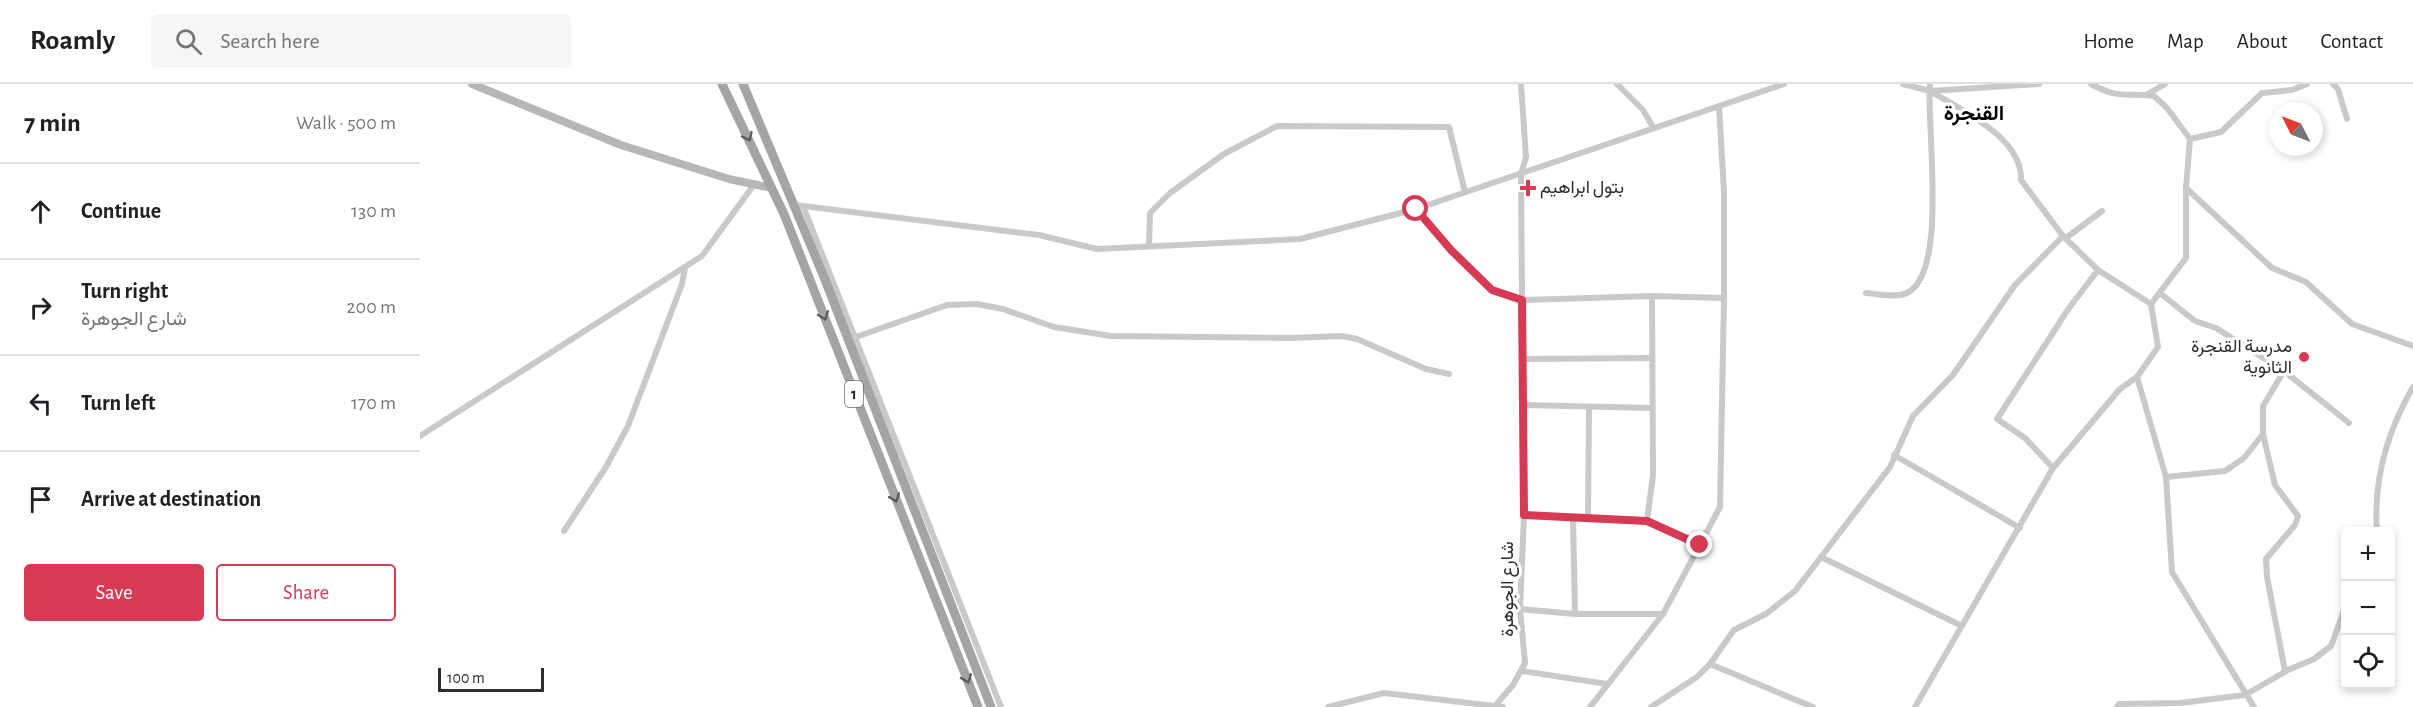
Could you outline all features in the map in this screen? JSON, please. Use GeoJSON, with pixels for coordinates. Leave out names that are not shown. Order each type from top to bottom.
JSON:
{"type":"FeatureCollection","features":[{"type":"Feature","properties":{"kind":"main road","name":"1"},"geometry":{"type":"LineString","coordinates":[[722,84],[772,188],[978,707]]}},
{"type":"Feature","properties":{"kind":"main road","name":"1"},"geometry":{"type":"LineString","coordinates":[[743,84],[799,206],[991,707]]}},
{"type":"Feature","properties":{"kind":"street"},"geometry":{"type":"LineString","coordinates":[[472,84],[604,139],[753,186],[772,188]]}},
{"type":"Feature","properties":{"kind":"street","name":"شارع الجوهرة"},"geometry":{"type":"LineString","coordinates":[[1521,84],[1526,157],[1521,174],[1524,515],[1520,609],[1525,663],[1522,671]]}},
{"type":"Feature","properties":{"kind":"street"},"geometry":{"type":"LineString","coordinates":[[1617,84],[1643,110],[1653,127]]}},
{"type":"Feature","properties":{"kind":"street"},"geometry":{"type":"LineString","coordinates":[[799,206],[1039,235],[1097,249],[1300,238],[1416,209],[1784,84]]}},
{"type":"Feature","properties":{"kind":"street"},"geometry":{"type":"LineString","coordinates":[[1903,84],[1930,88],[2039,84]]}},
{"type":"Feature","properties":{"kind":"street"},"geometry":{"type":"LineString","coordinates":[[2091,84],[2109,94],[2125,97],[2154,96],[2167,108],[2190,139],[2186,188],[2186,258],[2151,304]]}},
{"type":"Feature","properties":{"kind":"street"},"geometry":{"type":"LineString","coordinates":[[2146,95],[2165,84]]}},
{"type":"Feature","properties":{"kind":"street"},"geometry":{"type":"LineString","coordinates":[[2190,139],[2221,132],[2262,93],[2292,90],[2307,84]]}},
{"type":"Feature","properties":{"kind":"street"},"geometry":{"type":"LineString","coordinates":[[2333,84],[2337,89],[2347,119]]}},
{"type":"Feature","properties":{"kind":"street"},"geometry":{"type":"LineString","coordinates":[[1915,707],[2053,468],[2120,389],[2137,377],[2158,347],[2151,304],[2098,270],[2065,237],[2020,180],[2021,171],[2013,152],[1987,125],[1930,88]]}},
{"type":"Feature","properties":{"kind":"street"},"geometry":{"type":"LineString","coordinates":[[1866,293],[1903,294],[1910,292],[1928,266],[1932,230],[1930,88]]}},
{"type":"Feature","properties":{"kind":"street"},"geometry":{"type":"LineString","coordinates":[[1590,707],[1663,614],[1720,507],[1724,192],[1719,106]]}},
{"type":"Feature","properties":{"kind":"street"},"geometry":{"type":"LineString","coordinates":[[1149,246],[1150,213],[1170,193],[1224,154],[1277,126],[1449,128],[1465,192]]}},
{"type":"Feature","properties":{"kind":"street"},"geometry":{"type":"LineString","coordinates":[[420,436],[685,268],[708,249],[740,200],[753,186]]}},
{"type":"Feature","properties":{"kind":"street"},"geometry":{"type":"LineString","coordinates":[[2186,188],[2272,268],[2306,282],[2352,324],[2413,346]]}},
{"type":"Feature","properties":{"kind":"street"},"geometry":{"type":"LineString","coordinates":[[799,206],[856,337],[1001,707]]}},
{"type":"Feature","properties":{"kind":"street"},"geometry":{"type":"LineString","coordinates":[[1416,209],[1451,250],[1492,290],[1522,300],[1652,296],[1724,298]]}},
{"type":"Feature","properties":{"kind":"street"},"geometry":{"type":"LineString","coordinates":[[1651,707],[1697,677],[1710,664],[1734,630],[1766,615],[1785,600],[1890,467],[1913,416],[1953,375],[2015,285],[2065,237],[2102,211]]}},
{"type":"Feature","properties":{"kind":"street"},"geometry":{"type":"LineString","coordinates":[[564,531],[606,467],[628,426],[682,284],[685,268]]}},
{"type":"Feature","properties":{"kind":"street"},"geometry":{"type":"LineString","coordinates":[[2053,468],[2025,438],[1997,419],[2069,308],[2098,270]]}},
{"type":"Feature","properties":{"kind":"street"},"geometry":{"type":"LineString","coordinates":[[2160,293],[2195,321],[2216,328],[2284,371],[2349,423]]}},
{"type":"Feature","properties":{"kind":"street"},"geometry":{"type":"LineString","coordinates":[[1647,521],[1653,475],[1652,296]]}},
{"type":"Feature","properties":{"kind":"street"},"geometry":{"type":"LineString","coordinates":[[856,337],[948,305],[977,304],[1003,309],[1054,327],[1112,336],[1291,338],[1342,336],[1356,339],[1426,369],[1449,374]]}},
{"type":"Feature","properties":{"kind":"street"},"geometry":{"type":"LineString","coordinates":[[1522,359],[1652,358]]}},
{"type":"Feature","properties":{"kind":"street"},"geometry":{"type":"LineString","coordinates":[[2284,371],[2263,406],[2263,434],[2275,485],[2298,516],[2295,525],[2266,558],[2267,577],[2285,671]]}},
{"type":"Feature","properties":{"kind":"street"},"geometry":{"type":"LineString","coordinates":[[2137,377],[2166,477],[2172,572],[2244,695],[2254,707]]}},
{"type":"Feature","properties":{"kind":"street"},"geometry":{"type":"LineString","coordinates":[[2377,527],[2377,481],[2396,416],[2413,387]]}},
{"type":"Feature","properties":{"kind":"street"},"geometry":{"type":"LineString","coordinates":[[1522,405],[1652,408]]}},
{"type":"Feature","properties":{"kind":"street"},"geometry":{"type":"LineString","coordinates":[[1588,517],[1589,408]]}},
{"type":"Feature","properties":{"kind":"street"},"geometry":{"type":"LineString","coordinates":[[2166,477],[2225,471],[2244,458],[2263,434]]}},
{"type":"Feature","properties":{"kind":"street"},"geometry":{"type":"LineString","coordinates":[[1894,455],[2020,528]]}},
{"type":"Feature","properties":{"kind":"street"},"geometry":{"type":"LineString","coordinates":[[1524,515],[1647,521],[1700,545]]}},
{"type":"Feature","properties":{"kind":"street"},"geometry":{"type":"LineString","coordinates":[[1573,519],[1575,614]]}},
{"type":"Feature","properties":{"kind":"street"},"geometry":{"type":"LineString","coordinates":[[1821,557],[1962,626]]}},
{"type":"Feature","properties":{"kind":"street"},"geometry":{"type":"LineString","coordinates":[[1520,609],[1575,614],[1663,614]]}},
{"type":"Feature","properties":{"kind":"street"},"geometry":{"type":"LineString","coordinates":[[2116,707],[2119,704],[2180,703],[2244,695],[2285,671],[2314,659],[2331,646],[2341,619]]}},
{"type":"Feature","properties":{"kind":"street"},"geometry":{"type":"LineString","coordinates":[[1710,664],[1813,707]]}},
{"type":"Feature","properties":{"kind":"street"},"geometry":{"type":"LineString","coordinates":[[1495,706],[1522,671],[1608,684]]}},
{"type":"Feature","properties":{"kind":"street"},"geometry":{"type":"LineString","coordinates":[[1328,707],[1384,693],[1503,707]]}},
{"type":"Feature","properties":{"kind":"place","name":"بتول ابراهيم"},"geometry":{"type":"Point","coordinates":[1528,188]}},
{"type":"Feature","properties":{"kind":"place","name":"مدرسة القنجرة الثانوية"},"geometry":{"type":"Point","coordinates":[2304,357]}},
{"type":"Feature","properties":{"kind":"district","name":"القنجرة"},"geometry":{"type":"Point","coordinates":[1974,113]}},
{"type":"Feature","properties":{"kind":"route"},"geometry":{"type":"LineString","coordinates":[[1416,209],[1451,250],[1492,290],[1522,300],[1524,515],[1647,521],[1700,545]]}}]}
